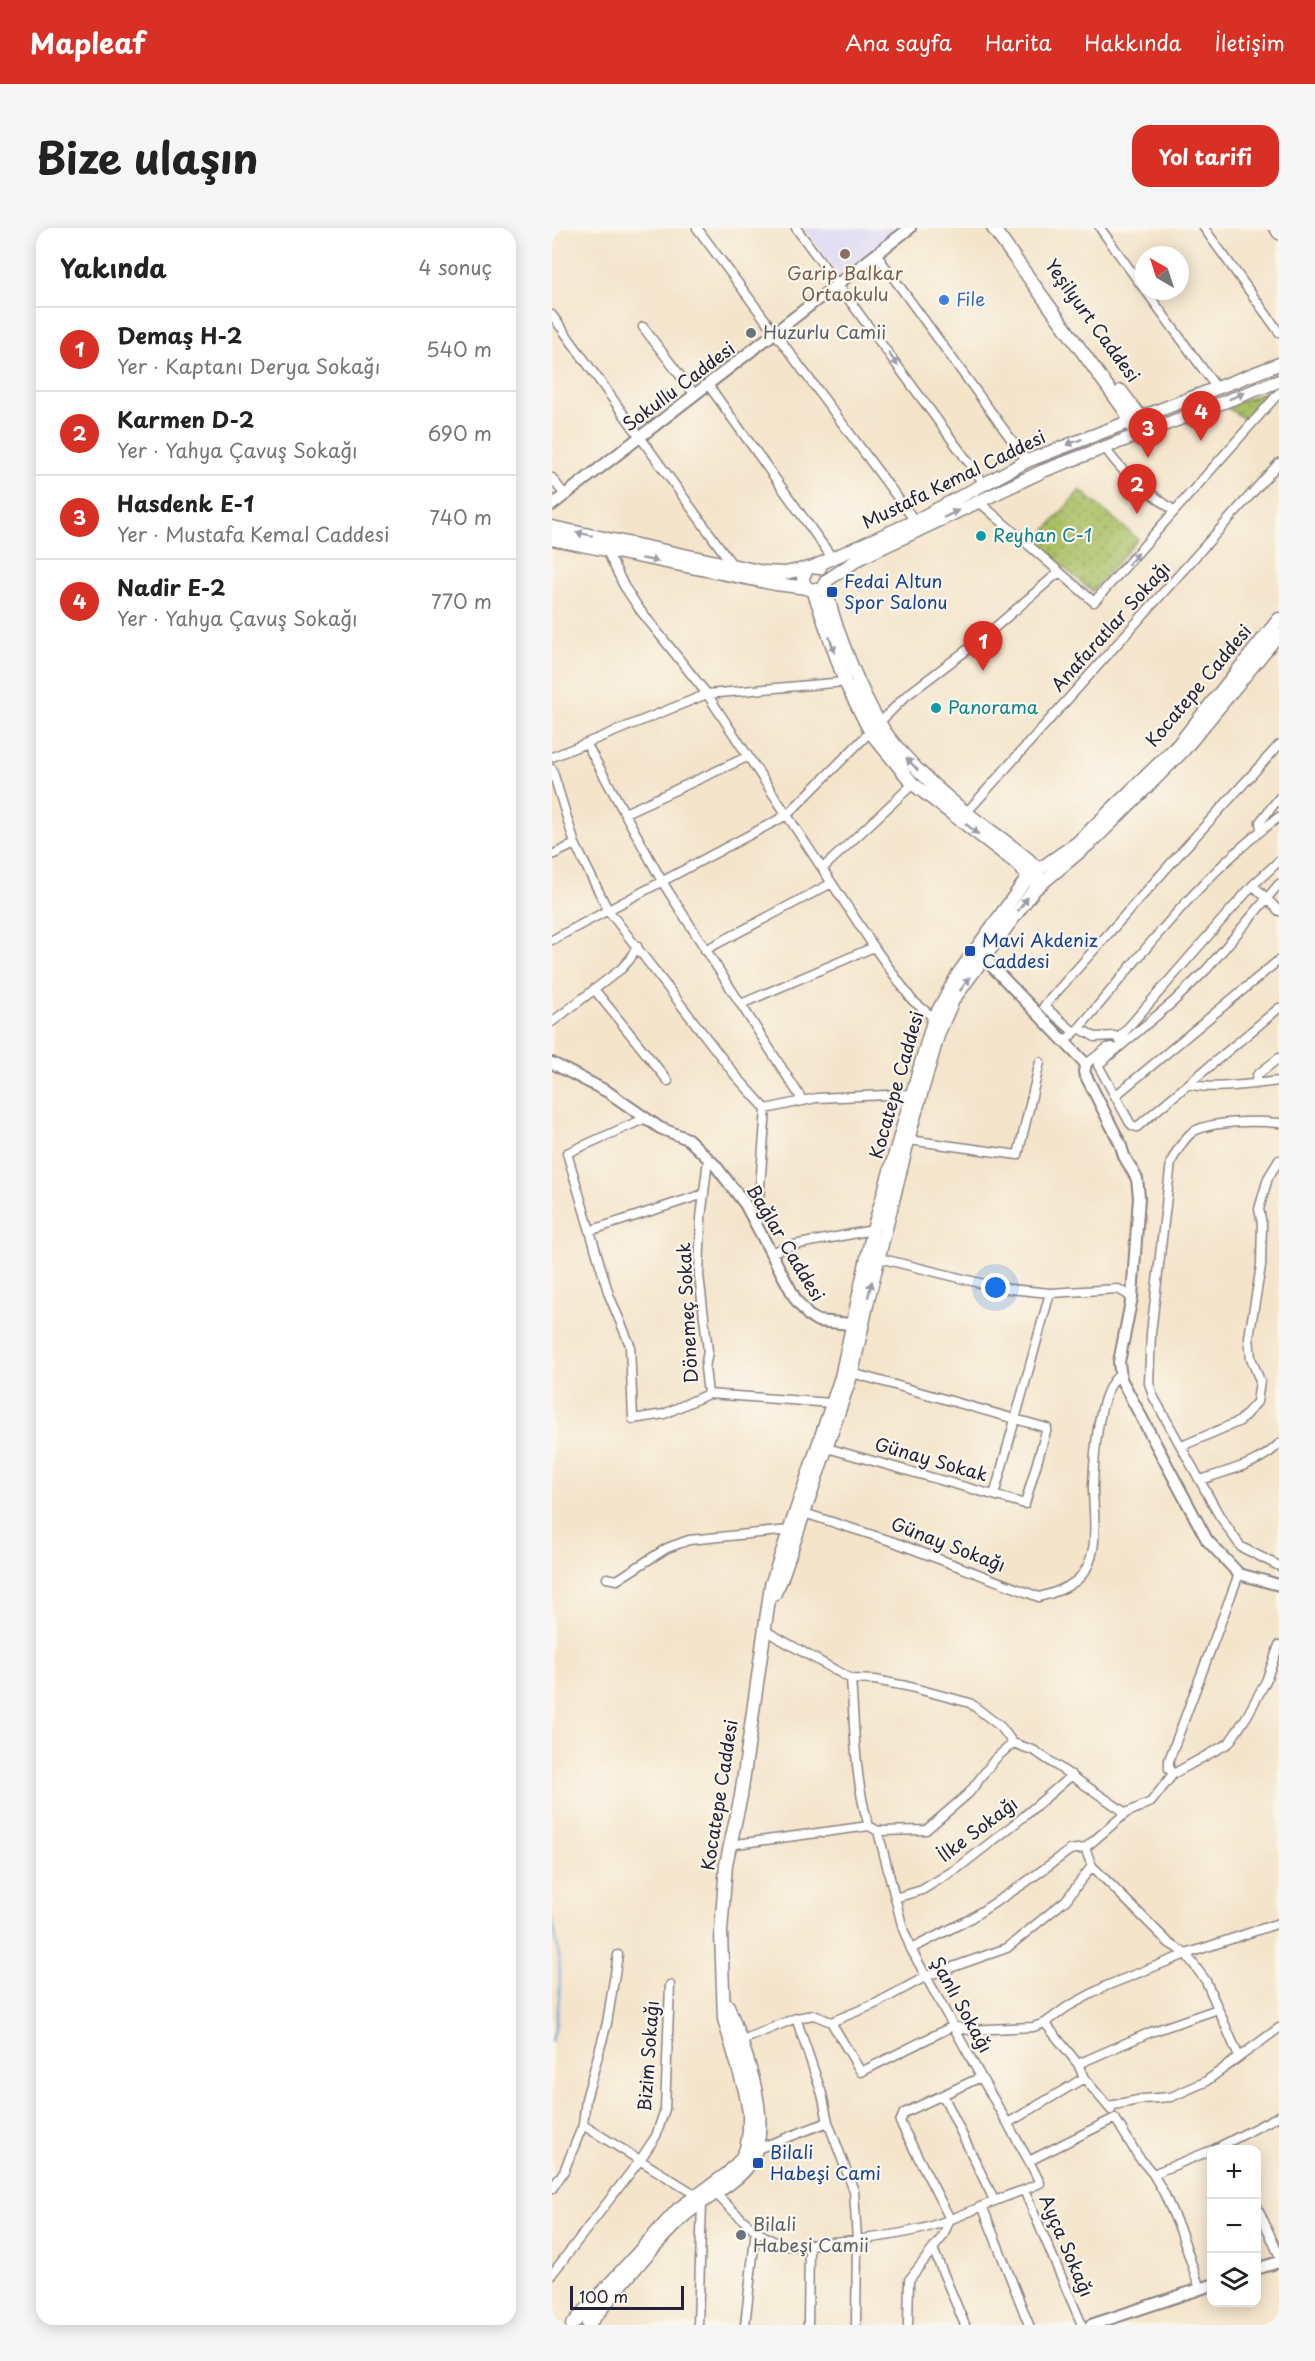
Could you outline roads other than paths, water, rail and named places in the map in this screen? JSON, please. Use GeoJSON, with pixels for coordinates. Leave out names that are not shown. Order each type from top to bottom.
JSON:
{"type":"FeatureCollection","features":[{"type":"Feature","properties":{"kind":"main road","name":"Yeşilyurt Caddesi"},"geometry":{"type":"LineString","coordinates":[[993,228],[1125,411],[1144,425],[1143,433]]}},
{"type":"Feature","properties":{"kind":"main road","name":"Yeşilyurt Caddesi"},"geometry":{"type":"LineString","coordinates":[[1002,228],[1135,419]]}},
{"type":"Feature","properties":{"kind":"main road"},"geometry":{"type":"LineString","coordinates":[[1276,228],[1279,233]]}},
{"type":"Feature","properties":{"kind":"main road","name":"Mustafa Kemal Caddesi"},"geometry":{"type":"LineString","coordinates":[[552,527],[734,567],[775,573],[810,568],[915,520],[1027,460],[1279,364]]}},
{"type":"Feature","properties":{"kind":"main road","name":"Mustafa Kemal Caddesi"},"geometry":{"type":"LineString","coordinates":[[826,582],[860,558],[1043,471],[1279,381]]}},
{"type":"Feature","properties":{"kind":"main road"},"geometry":{"type":"LineString","coordinates":[[552,538],[776,584],[820,590],[826,582]]}},
{"type":"Feature","properties":{"kind":"main road"},"geometry":{"type":"LineString","coordinates":[[1033,873],[1016,864],[913,784],[871,733],[845,682],[810,589],[803,580],[810,568],[824,570],[829,604],[857,677],[880,723],[913,765],[947,798],[968,812],[1033,873],[1038,886]]}},
{"type":"Feature","properties":{"kind":"main road","name":"Kocatepe Caddesi"},"geometry":{"type":"LineString","coordinates":[[757,2150],[759,2132],[757,2096],[724,2019],[721,1932],[724,1876],[741,1796],[764,1630],[773,1576],[879,1257],[909,1140],[945,1017],[979,955],[1033,873],[1077,843],[1178,745],[1279,619]]}},
{"type":"Feature","properties":{"kind":"main road","name":"Kocatepe Caddesi"},"geometry":{"type":"LineString","coordinates":[[769,1604],[781,1580],[852,1373],[857,1324],[873,1230],[934,1018],[949,987],[1038,886],[1095,839],[1183,751],[1279,634]]}},
{"type":"Feature","properties":{"kind":"main road","name":"Kocatepe Caddesi"},"geometry":{"type":"LineString","coordinates":[[735,2042],[749,2112],[749,2132],[744,2154]]}},
{"type":"Feature","properties":{"kind":"main road"},"geometry":{"type":"LineString","coordinates":[[712,2190],[736,2166],[744,2154],[757,2150]]}},
{"type":"Feature","properties":{"kind":"main road"},"geometry":{"type":"LineString","coordinates":[[572,2325],[678,2209],[699,2199],[745,2170],[757,2150]]}},
{"type":"Feature","properties":{"kind":"main road"},"geometry":{"type":"LineString","coordinates":[[588,2325],[699,2199]]}},
{"type":"Feature","properties":{"kind":"street"},"geometry":{"type":"LineString","coordinates":[[697,228],[915,520]]}},
{"type":"Feature","properties":{"kind":"street"},"geometry":{"type":"LineString","coordinates":[[796,228],[983,482]]}},
{"type":"Feature","properties":{"kind":"street","name":"Sokullu Caddesi"},"geometry":{"type":"LineString","coordinates":[[552,505],[910,228]]}},
{"type":"Feature","properties":{"kind":"street"},"geometry":{"type":"LineString","coordinates":[[1100,228],[1135,276]]}},
{"type":"Feature","properties":{"kind":"street"},"geometry":{"type":"LineString","coordinates":[[1204,228],[1279,332]]}},
{"type":"Feature","properties":{"kind":"street"},"geometry":{"type":"LineString","coordinates":[[876,254],[1027,460]]}},
{"type":"Feature","properties":{"kind":"street"},"geometry":{"type":"LineString","coordinates":[[1152,300],[1216,387]]}},
{"type":"Feature","properties":{"kind":"street"},"geometry":{"type":"LineString","coordinates":[[552,315],[734,567]]}},
{"type":"Feature","properties":{"kind":"street"},"geometry":{"type":"LineString","coordinates":[[643,327],[694,394]]}},
{"type":"Feature","properties":{"kind":"street"},"geometry":{"type":"LineString","coordinates":[[708,386],[833,559]]}},
{"type":"Feature","properties":{"kind":"street"},"geometry":{"type":"LineString","coordinates":[[978,501],[1094,602],[1173,510],[1279,393]]}},
{"type":"Feature","properties":{"kind":"street"},"geometry":{"type":"LineString","coordinates":[[1104,446],[1122,469],[1140,486],[1173,510]]}},
{"type":"Feature","properties":{"kind":"street","name":"Anafaratlar Sokağı"},"geometry":{"type":"LineString","coordinates":[[968,812],[1279,463]]}},
{"type":"Feature","properties":{"kind":"street"},"geometry":{"type":"LineString","coordinates":[[552,478],[564,494]]}},
{"type":"Feature","properties":{"kind":"street"},"geometry":{"type":"LineString","coordinates":[[607,551],[624,586],[640,610],[707,694],[874,947],[912,1000],[934,1018]]}},
{"type":"Feature","properties":{"kind":"street"},"geometry":{"type":"LineString","coordinates":[[552,940],[663,883],[787,815],[906,696],[984,637],[1059,572]]}},
{"type":"Feature","properties":{"kind":"street"},"geometry":{"type":"LineString","coordinates":[[552,757],[707,694],[845,682]]}},
{"type":"Feature","properties":{"kind":"street"},"geometry":{"type":"LineString","coordinates":[[586,743],[663,883],[803,1101]]}},
{"type":"Feature","properties":{"kind":"street"},"geometry":{"type":"LineString","coordinates":[[1119,1045],[1115,1036],[1095,1037],[1076,1030],[1044,1006],[1182,850],[1279,745]]}},
{"type":"Feature","properties":{"kind":"street"},"geometry":{"type":"LineString","coordinates":[[625,813],[747,757]]}},
{"type":"Feature","properties":{"kind":"street"},"geometry":{"type":"LineString","coordinates":[[552,769],[575,844],[608,910],[735,1075],[766,1109],[757,1224]]}},
{"type":"Feature","properties":{"kind":"street"},"geometry":{"type":"LineString","coordinates":[[823,868],[913,784]]}},
{"type":"Feature","properties":{"kind":"street"},"geometry":{"type":"LineString","coordinates":[[1261,830],[1260,822],[1279,798]]}},
{"type":"Feature","properties":{"kind":"street"},"geometry":{"type":"LineString","coordinates":[[1065,1041],[1209,878],[1246,841],[1279,817]]}},
{"type":"Feature","properties":{"kind":"street"},"geometry":{"type":"LineString","coordinates":[[552,855],[575,844]]}},
{"type":"Feature","properties":{"kind":"street"},"geometry":{"type":"LineString","coordinates":[[1279,861],[1253,885],[1119,1045],[1107,1048],[1086,1064],[1084,1072],[1137,1179],[1140,1197],[1132,1297],[1119,1362],[1122,1379],[1170,1466],[1207,1540],[1239,1574],[1279,1585]]}},
{"type":"Feature","properties":{"kind":"street"},"geometry":{"type":"LineString","coordinates":[[705,950],[832,883]]}},
{"type":"Feature","properties":{"kind":"street"},"geometry":{"type":"LineString","coordinates":[[1279,884],[1207,969],[1173,1002],[1119,1045],[1098,1065],[1130,1123],[1137,1126],[1279,1008]]}},
{"type":"Feature","properties":{"kind":"street"},"geometry":{"type":"LineString","coordinates":[[1253,885],[1279,911]]}},
{"type":"Feature","properties":{"kind":"street"},"geometry":{"type":"LineString","coordinates":[[552,1022],[621,969],[637,946]]}},
{"type":"Feature","properties":{"kind":"street"},"geometry":{"type":"LineString","coordinates":[[741,1004],[874,947]]}},
{"type":"Feature","properties":{"kind":"street"},"geometry":{"type":"LineString","coordinates":[[979,955],[1086,1064]]}},
{"type":"Feature","properties":{"kind":"street"},"geometry":{"type":"LineString","coordinates":[[1115,1096],[1279,960]]}},
{"type":"Feature","properties":{"kind":"street"},"geometry":{"type":"LineString","coordinates":[[594,989],[669,1081]]}},
{"type":"Feature","properties":{"kind":"street"},"geometry":{"type":"LineString","coordinates":[[1256,1084],[1257,1075],[1279,1058]]}},
{"type":"Feature","properties":{"kind":"street"},"geometry":{"type":"LineString","coordinates":[[909,1140],[1018,1155],[1040,1062]]}},
{"type":"Feature","properties":{"kind":"street","name":"Bağlar Caddesi"},"geometry":{"type":"LineString","coordinates":[[552,1063],[608,1092],[660,1128],[688,1139],[708,1159],[745,1204],[796,1300],[808,1315],[818,1321],[857,1324]]}},
{"type":"Feature","properties":{"kind":"street"},"geometry":{"type":"LineString","coordinates":[[1190,1084],[1198,1088],[1279,1081]]}},
{"type":"Feature","properties":{"kind":"street"},"geometry":{"type":"LineString","coordinates":[[766,1109],[816,1098],[911,1094]]}},
{"type":"Feature","properties":{"kind":"street"},"geometry":{"type":"LineString","coordinates":[[646,1118],[567,1153],[609,1295],[630,1345],[633,1419],[664,1414],[708,1394],[832,1403]]}},
{"type":"Feature","properties":{"kind":"street"},"geometry":{"type":"LineString","coordinates":[[1279,1123],[1262,1121],[1206,1127],[1191,1133],[1171,1162],[1151,1333],[1149,1383],[1153,1396],[1219,1515],[1241,1546],[1279,1566]]}},
{"type":"Feature","properties":{"kind":"street","name":"Dönemeç Sokak"},"geometry":{"type":"LineString","coordinates":[[708,1159],[701,1218],[699,1275],[708,1351],[705,1368],[708,1394]]}},
{"type":"Feature","properties":{"kind":"street"},"geometry":{"type":"LineString","coordinates":[[1182,1446],[1240,1421],[1257,1402],[1260,1381],[1251,1358],[1249,1337],[1261,1266],[1262,1224],[1259,1209],[1268,1178],[1279,1160]]}},
{"type":"Feature","properties":{"kind":"street"},"geometry":{"type":"LineString","coordinates":[[589,1231],[704,1194]]}},
{"type":"Feature","properties":{"kind":"street"},"geometry":{"type":"LineString","coordinates":[[772,1252],[794,1245],[873,1230]]}},
{"type":"Feature","properties":{"kind":"street"},"geometry":{"type":"LineString","coordinates":[[879,1257],[1000,1288],[1050,1293],[1118,1289],[1132,1297]]}},
{"type":"Feature","properties":{"kind":"street"},"geometry":{"type":"LineString","coordinates":[[991,1494],[994,1492],[1050,1293]]}},
{"type":"Feature","properties":{"kind":"street"},"geometry":{"type":"LineString","coordinates":[[852,1373],[1015,1419]]}},
{"type":"Feature","properties":{"kind":"street","name":"Günay Sokağı"},"geometry":{"type":"LineString","coordinates":[[804,1513],[894,1542],[1040,1597],[1060,1590],[1078,1579],[1090,1563],[1093,1547],[1093,1485],[1100,1419],[1107,1389],[1113,1378],[1121,1374]]}},
{"type":"Feature","properties":{"kind":"street","name":"Günay Sokak"},"geometry":{"type":"LineString","coordinates":[[827,1448],[1025,1504],[1047,1428],[1015,1419]]}},
{"type":"Feature","properties":{"kind":"street"},"geometry":{"type":"LineString","coordinates":[[1201,1480],[1256,1461],[1269,1454],[1279,1444]]}},
{"type":"Feature","properties":{"kind":"street"},"geometry":{"type":"LineString","coordinates":[[607,1578],[617,1580],[667,1548],[689,1540],[789,1530]]}},
{"type":"Feature","properties":{"kind":"street"},"geometry":{"type":"LineString","coordinates":[[1173,1774],[1169,1769],[1169,1760],[1239,1574]]}},
{"type":"Feature","properties":{"kind":"street"},"geometry":{"type":"LineString","coordinates":[[764,1630],[851,1679],[875,1680],[906,1686],[970,1703],[1001,1727],[1013,1743],[1035,1750],[1126,1813]]}},
{"type":"Feature","properties":{"kind":"street"},"geometry":{"type":"LineString","coordinates":[[911,1950],[968,1920],[1070,1850],[1085,1848],[1126,1813],[1151,1802],[1173,1774],[1228,1743],[1247,1716],[1266,1681],[1279,1645]]}},
{"type":"Feature","properties":{"kind":"street"},"geometry":{"type":"LineString","coordinates":[[851,1679],[855,1744],[864,1812],[869,1827]]}},
{"type":"Feature","properties":{"kind":"street"},"geometry":{"type":"LineString","coordinates":[[729,1845],[869,1827],[878,1831],[926,1830],[969,1793],[995,1759],[1013,1743]]}},
{"type":"Feature","properties":{"kind":"street","name":"İlke Sokağı"},"geometry":{"type":"LineString","coordinates":[[895,1898],[922,1890],[958,1868],[1072,1775]]}},
{"type":"Feature","properties":{"kind":"street","name":"Şanlı Sokağı"},"geometry":{"type":"LineString","coordinates":[[878,1831],[911,1950],[1040,2183],[1024,2190]]}},
{"type":"Feature","properties":{"kind":"street"},"geometry":{"type":"LineString","coordinates":[[1085,1848],[1092,1866],[1169,1944],[1186,1954],[1206,1981],[1239,2058]]}},
{"type":"Feature","properties":{"kind":"street"},"geometry":{"type":"LineString","coordinates":[[831,2022],[875,2004],[927,1976],[1007,1948],[1066,1900],[1092,1866]]}},
{"type":"Feature","properties":{"kind":"street"},"geometry":{"type":"LineString","coordinates":[[735,2042],[796,2018],[814,2015],[831,2022],[861,2072],[953,2026],[969,2030],[1033,2027],[1045,2023],[1067,2007],[1106,1986],[1186,1954],[1279,1923]]}},
{"type":"Feature","properties":{"kind":"street"},"geometry":{"type":"LineString","coordinates":[[552,2189],[564,2171],[583,2125],[586,2099],[607,2024],[618,1955]]}},
{"type":"Feature","properties":{"kind":"street","name":"Bizim Sokağı"},"geometry":{"type":"LineString","coordinates":[[552,2274],[656,2136],[665,2109],[670,1985]]}},
{"type":"Feature","properties":{"kind":"street"},"geometry":{"type":"LineString","coordinates":[[1078,2064],[1151,2032],[1218,2009]]}},
{"type":"Feature","properties":{"kind":"street"},"geometry":{"type":"LineString","coordinates":[[796,2018],[822,2094],[828,2122],[854,2191],[857,2240],[856,2325]]}},
{"type":"Feature","properties":{"kind":"street"},"geometry":{"type":"LineString","coordinates":[[1045,2023],[1078,2064],[1084,2078],[1109,2106],[1138,2156],[1153,2174],[1181,2232],[1200,2289]]}},
{"type":"Feature","properties":{"kind":"street"},"geometry":{"type":"LineString","coordinates":[[1109,2106],[1143,2099],[1171,2097],[1205,2082],[1279,2028]]}},
{"type":"Feature","properties":{"kind":"street"},"geometry":{"type":"LineString","coordinates":[[908,2325],[909,2280],[943,2236],[950,2219],[900,2122],[904,2113],[981,2077]]}},
{"type":"Feature","properties":{"kind":"street"},"geometry":{"type":"LineString","coordinates":[[1008,2123],[1084,2078]]}},
{"type":"Feature","properties":{"kind":"street"},"geometry":{"type":"LineString","coordinates":[[943,2095],[994,2200]]}},
{"type":"Feature","properties":{"kind":"street"},"geometry":{"type":"LineString","coordinates":[[1029,2161],[1115,2118]]}},
{"type":"Feature","properties":{"kind":"street"},"geometry":{"type":"LineString","coordinates":[[1233,2145],[1278,2120]]}},
{"type":"Feature","properties":{"kind":"street"},"geometry":{"type":"LineString","coordinates":[[757,2150],[828,2122]]}},
{"type":"Feature","properties":{"kind":"street"},"geometry":{"type":"LineString","coordinates":[[583,2125],[699,2199],[698,2325]]}},
{"type":"Feature","properties":{"kind":"street"},"geometry":{"type":"LineString","coordinates":[[1153,2174],[1207,2152]]}},
{"type":"Feature","properties":{"kind":"street","name":"Ayça Sokağı"},"geometry":{"type":"LineString","coordinates":[[712,2190],[756,2229],[769,2238],[790,2246],[857,2240],[923,2229],[983,2208],[994,2200],[1024,2190],[1082,2325]]}},
{"type":"Feature","properties":{"kind":"street"},"geometry":{"type":"LineString","coordinates":[[983,2208],[1029,2325]]}},
{"type":"Feature","properties":{"kind":"street"},"geometry":{"type":"LineString","coordinates":[[1261,2213],[1279,2255]]}},
{"type":"Feature","properties":{"kind":"street"},"geometry":{"type":"LineString","coordinates":[[745,2325],[756,2229]]}},
{"type":"Feature","properties":{"kind":"street"},"geometry":{"type":"LineString","coordinates":[[808,2325],[809,2244]]}},
{"type":"Feature","properties":{"kind":"street"},"geometry":{"type":"LineString","coordinates":[[933,2249],[965,2325]]}},
{"type":"Feature","properties":{"kind":"street"},"geometry":{"type":"LineString","coordinates":[[1261,2268],[1279,2262]]}},
{"type":"Feature","properties":{"kind":"street"},"geometry":{"type":"LineString","coordinates":[[1090,2325],[1207,2286]]}},
{"type":"Feature","properties":{"kind":"waterway"},"geometry":{"type":"LineString","coordinates":[[552,1919],[556,1934],[560,1980],[558,2011],[552,2042]]}},
{"type":"Feature","properties":{"kind":"place","name":"Garip Balkar Ortaokulu"},"geometry":{"type":"Point","coordinates":[845,254]}},
{"type":"Feature","properties":{"kind":"place","name":"File"},"geometry":{"type":"Point","coordinates":[944,300]}},
{"type":"Feature","properties":{"kind":"place","name":"Huzurlu Camii"},"geometry":{"type":"Point","coordinates":[751,333]}},
{"type":"Feature","properties":{"kind":"place","name":"Nadir E-2"},"geometry":{"type":"Point","coordinates":[1201,441]}},
{"type":"Feature","properties":{"kind":"place","name":"Hasdenk E-1"},"geometry":{"type":"Point","coordinates":[1148,458]}},
{"type":"Feature","properties":{"kind":"place","name":"Karmen D-2"},"geometry":{"type":"Point","coordinates":[1137,514]}},
{"type":"Feature","properties":{"kind":"place","name":"Reyhan C-1"},"geometry":{"type":"Point","coordinates":[981,536]}},
{"type":"Feature","properties":{"kind":"place","name":"Fedai Altun Spor Salonu"},"geometry":{"type":"Point","coordinates":[832,592]}},
{"type":"Feature","properties":{"kind":"place","name":"Demaş H-2"},"geometry":{"type":"Point","coordinates":[983,671]}},
{"type":"Feature","properties":{"kind":"place","name":"Panorama"},"geometry":{"type":"Point","coordinates":[936,708]}},
{"type":"Feature","properties":{"kind":"place","name":"Mavi Akdeniz Caddesi"},"geometry":{"type":"Point","coordinates":[970,951]}},
{"type":"Feature","properties":{"kind":"place","name":"Bilali Habeşi Cami"},"geometry":{"type":"Point","coordinates":[758,2163]}},
{"type":"Feature","properties":{"kind":"place","name":"Bilali Habeşi Camii"},"geometry":{"type":"Point","coordinates":[741,2235]}}]}
